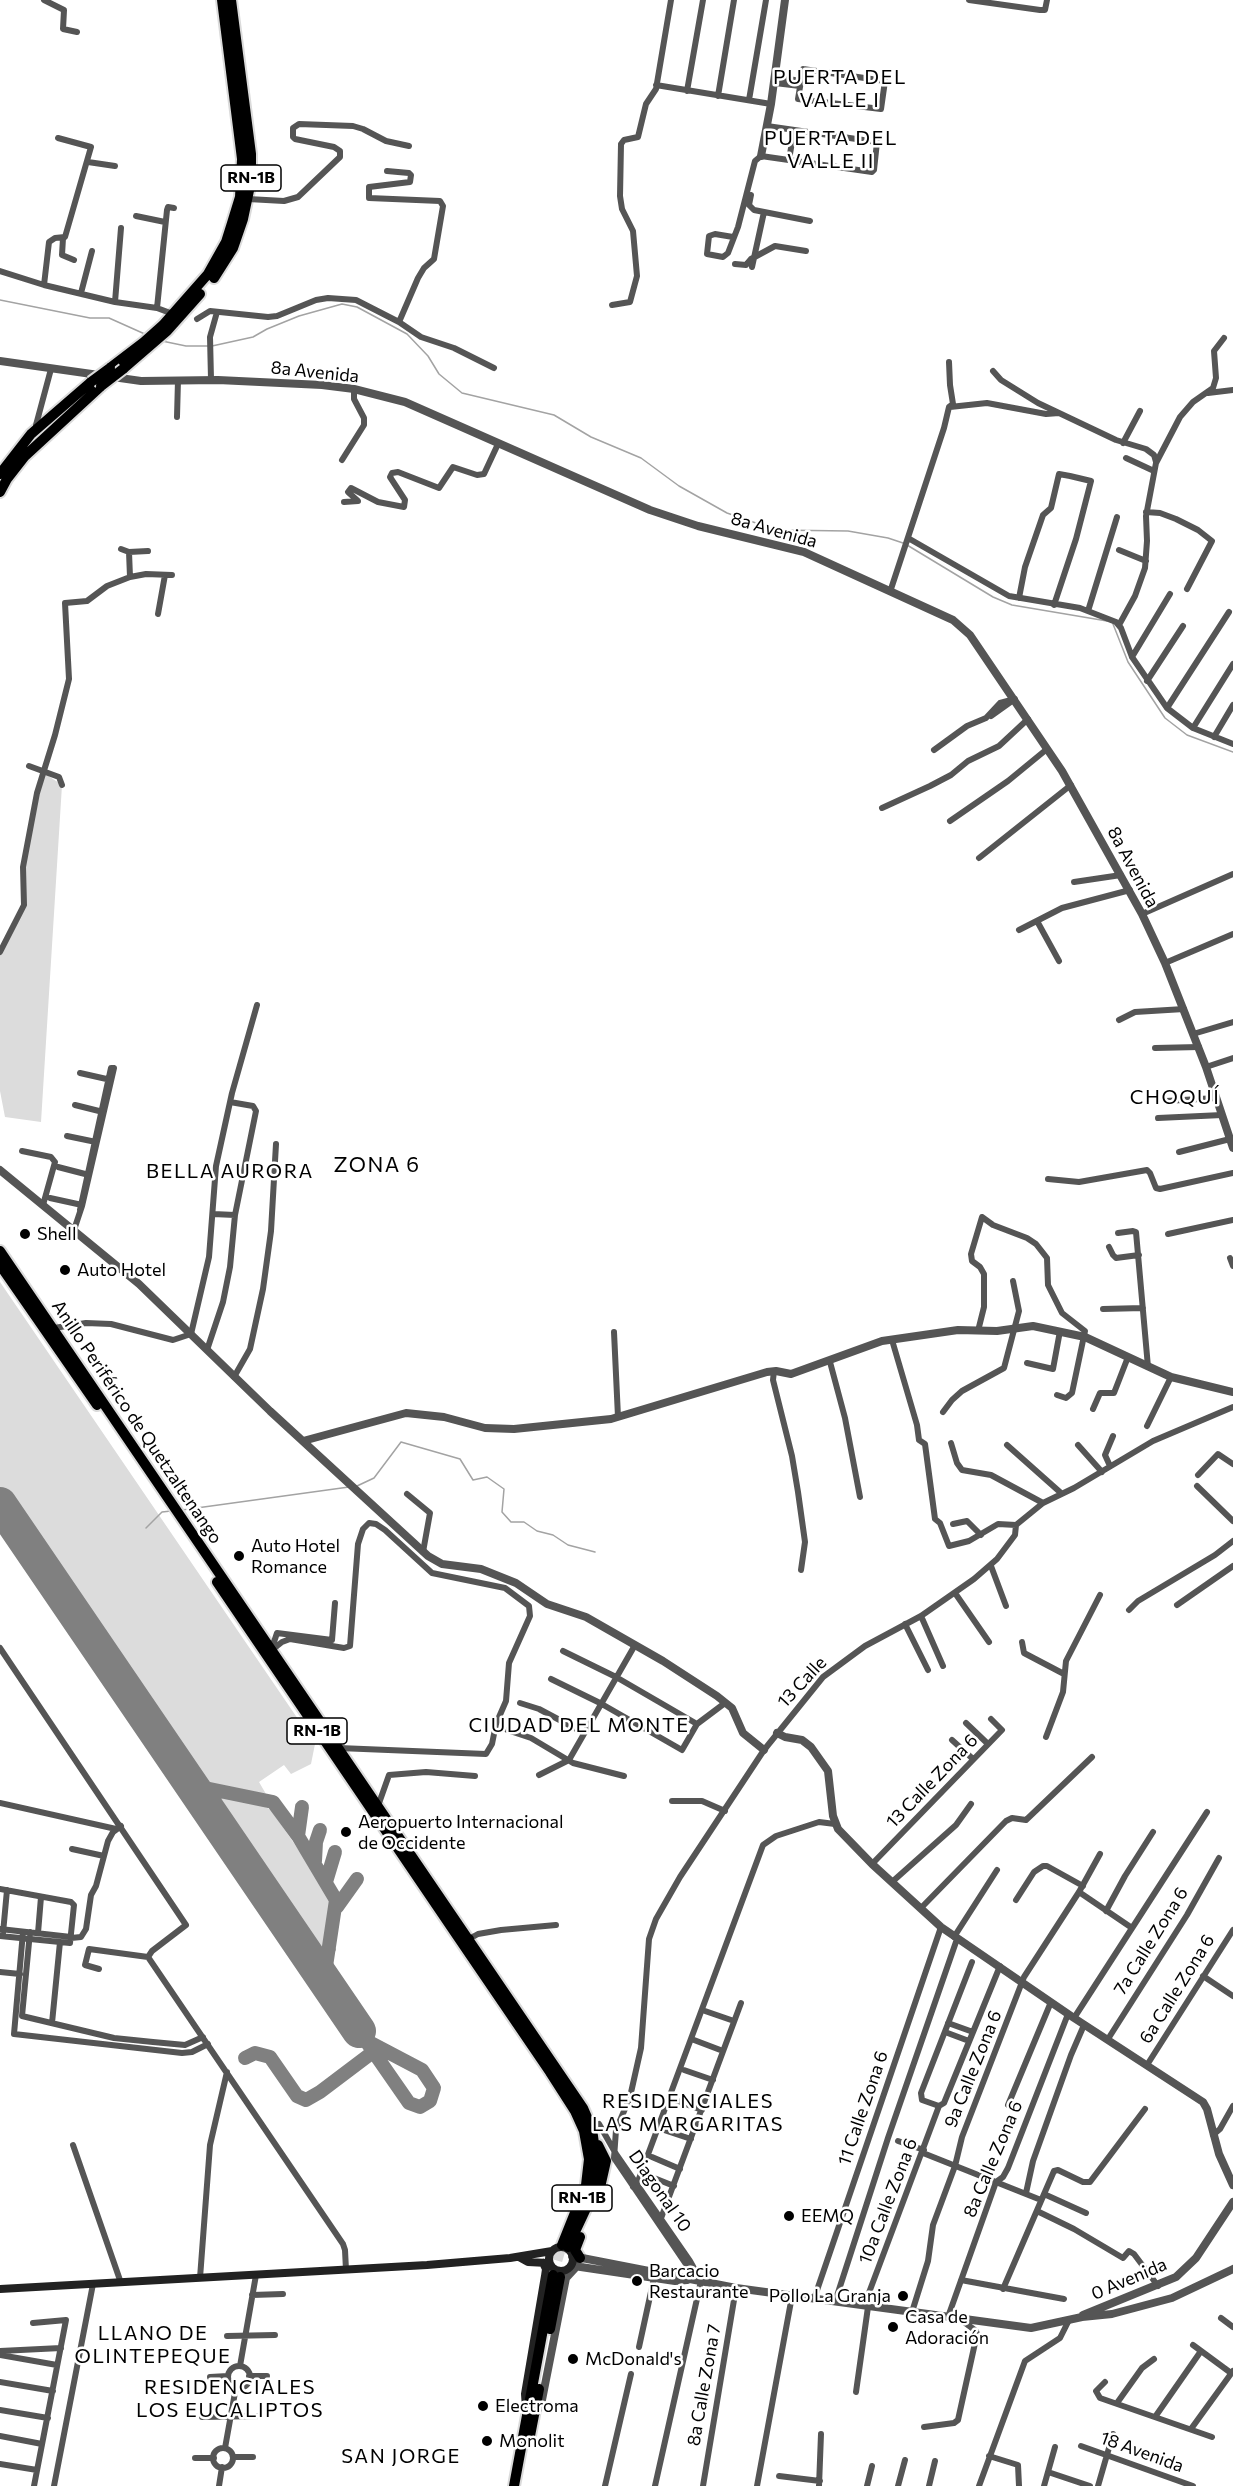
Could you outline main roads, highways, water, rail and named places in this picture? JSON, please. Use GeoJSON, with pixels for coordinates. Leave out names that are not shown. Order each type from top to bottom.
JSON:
{"type":"FeatureCollection","features":[{"type":"Feature","properties":{"kind":"highway","name":"RN-1B"},"geometry":{"type":"LineString","coordinates":[[165,328],[173,314],[213,266],[226,242],[240,196],[242,153],[222,0]]}},
{"type":"Feature","properties":{"kind":"highway","name":"RN-1B"},"geometry":{"type":"LineString","coordinates":[[0,474],[31,434],[96,384],[123,369],[214,277],[233,248],[248,199],[251,154],[231,0]]}},
{"type":"Feature","properties":{"kind":"highway","name":"RN-1B"},"geometry":{"type":"LineString","coordinates":[[0,492],[6,479],[25,456],[110,368],[148,344]]}},
{"type":"Feature","properties":{"kind":"highway","name":"Anillo Periférico de Quetzaltenango"},"geometry":{"type":"LineString","coordinates":[[0,1251],[54,1328],[172,1510],[575,2111],[584,2131],[590,2159],[584,2194],[567,2255]]}},
{"type":"Feature","properties":{"kind":"highway","name":"Anillo Periférico de Quetzaltenango"},"geometry":{"type":"LineString","coordinates":[[0,1265],[271,1648],[583,2108],[594,2138],[597,2165],[594,2188],[567,2255]]}},
{"type":"Feature","properties":{"kind":"highway"},"geometry":{"type":"LineString","coordinates":[[15,1286],[24,1291],[48,1326],[54,1328]]}},
{"type":"Feature","properties":{"kind":"highway"},"geometry":{"type":"LineString","coordinates":[[431,1897],[441,1906],[461,1933],[470,1940]]}},
{"type":"Feature","properties":{"kind":"highway"},"geometry":{"type":"LineString","coordinates":[[458,1937],[470,1940]]}},
{"type":"Feature","properties":{"kind":"highway"},"geometry":{"type":"LineString","coordinates":[[567,2255],[575,2250],[601,2187],[606,2165],[605,2157],[594,2138]]}},
{"type":"Feature","properties":{"kind":"highway","name":"RN-1B"},"geometry":{"type":"LineString","coordinates":[[521,2486],[552,2270]]}},
{"type":"Feature","properties":{"kind":"highway","name":"RN-1B"},"geometry":{"type":"LineString","coordinates":[[514,2486],[531,2414]]}},
{"type":"Feature","properties":{"kind":"main road"},"geometry":{"type":"LineString","coordinates":[[0,2289],[567,2255],[561,2271],[546,2269],[525,2394],[531,2414]]}},
{"type":"Feature","properties":{"kind":"main road","name":"RN-1B"},"geometry":{"type":"LineString","coordinates":[[552,2270],[549,2258],[567,2255]]}},
{"type":"Feature","properties":{"kind":"main road"},"geometry":{"type":"LineString","coordinates":[[519,2257],[552,2270]]}},
{"type":"Feature","properties":{"kind":"waterway"},"geometry":{"type":"LineString","coordinates":[[0,300],[90,318],[109,318],[147,335]]}},
{"type":"Feature","properties":{"kind":"waterway"},"geometry":{"type":"LineString","coordinates":[[212,346],[253,337],[299,316],[342,304],[357,307],[407,334],[428,356],[439,374],[462,393],[554,415],[591,437],[641,458],[679,486],[727,513],[776,530],[848,531],[903,543]]}},
{"type":"Feature","properties":{"kind":"waterway"},"geometry":{"type":"LineString","coordinates":[[162,341],[186,346],[208,346]]}},
{"type":"Feature","properties":{"kind":"waterway"},"geometry":{"type":"LineString","coordinates":[[907,545],[993,597],[1012,605],[1107,621]]}},
{"type":"Feature","properties":{"kind":"waterway"},"geometry":{"type":"LineString","coordinates":[[1113,624],[1128,662],[1165,718],[1187,735],[1233,752]]}},
{"type":"Feature","properties":{"kind":"waterway"},"geometry":{"type":"LineString","coordinates":[[357,1486],[374,1478],[401,1442],[460,1459],[473,1480],[487,1477],[504,1489],[502,1512],[511,1522],[524,1522],[537,1531],[553,1535],[568,1545],[595,1552]]}},
{"type":"Feature","properties":{"kind":"waterway"},"geometry":{"type":"LineString","coordinates":[[182,1510],[349,1487]]}},
{"type":"Feature","properties":{"kind":"waterway"},"geometry":{"type":"LineString","coordinates":[[146,1528],[162,1512],[171,1511]]}},
{"type":"Feature","properties":{"kind":"tunnel"},"geometry":{"type":"LineString","coordinates":[[553,2275],[562,2245]]}},
{"type":"Feature","properties":{"kind":"place","name":"Shell"},"geometry":{"type":"Point","coordinates":[25,1234]}},
{"type":"Feature","properties":{"kind":"place","name":"Auto Hotel"},"geometry":{"type":"Point","coordinates":[65,1270]}},
{"type":"Feature","properties":{"kind":"place","name":"Auto Hotel Romance"},"geometry":{"type":"Point","coordinates":[239,1556]}},
{"type":"Feature","properties":{"kind":"place","name":"Aeropuerto Internacional de Occidente"},"geometry":{"type":"Point","coordinates":[346,1832]}},
{"type":"Feature","properties":{"kind":"place","name":"EEMQ"},"geometry":{"type":"Point","coordinates":[789,2216]}},
{"type":"Feature","properties":{"kind":"place","name":"Barcacio Restaurante"},"geometry":{"type":"Point","coordinates":[637,2281]}},
{"type":"Feature","properties":{"kind":"place","name":"Pollo La Granja"},"geometry":{"type":"Point","coordinates":[903,2296]}},
{"type":"Feature","properties":{"kind":"place","name":"Casa de Adoración"},"geometry":{"type":"Point","coordinates":[893,2327]}},
{"type":"Feature","properties":{"kind":"place","name":"McDonald's"},"geometry":{"type":"Point","coordinates":[573,2359]}},
{"type":"Feature","properties":{"kind":"place","name":"Electroma"},"geometry":{"type":"Point","coordinates":[483,2406]}},
{"type":"Feature","properties":{"kind":"place","name":"Monolit"},"geometry":{"type":"Point","coordinates":[487,2441]}},
{"type":"Feature","properties":{"kind":"district","name":"PUERTA DEL VALLE I"},"geometry":{"type":"Point","coordinates":[840,88]}},
{"type":"Feature","properties":{"kind":"district","name":"PUERTA DEL VALLE II"},"geometry":{"type":"Point","coordinates":[831,150]}},
{"type":"Feature","properties":{"kind":"district","name":"CHOQUÍ"},"geometry":{"type":"Point","coordinates":[1175,1097]}},
{"type":"Feature","properties":{"kind":"district","name":"ZONA 6"},"geometry":{"type":"Point","coordinates":[377,1165]}},
{"type":"Feature","properties":{"kind":"district","name":"BELLA AURORA"},"geometry":{"type":"Point","coordinates":[230,1171]}},
{"type":"Feature","properties":{"kind":"district","name":"CIUDAD DEL MONTE"},"geometry":{"type":"Point","coordinates":[579,1725]}},
{"type":"Feature","properties":{"kind":"district","name":"RESIDENCIALES LAS MARGARITAS"},"geometry":{"type":"Point","coordinates":[688,2112]}},
{"type":"Feature","properties":{"kind":"district","name":"LLANO DE OLINTEPEQUE"},"geometry":{"type":"Point","coordinates":[153,2344]}},
{"type":"Feature","properties":{"kind":"district","name":"RESIDENCIALES LOS EUCALIPTOS"},"geometry":{"type":"Point","coordinates":[230,2398]}},
{"type":"Feature","properties":{"kind":"district","name":"SAN JORGE"},"geometry":{"type":"Point","coordinates":[401,2456]}}]}
